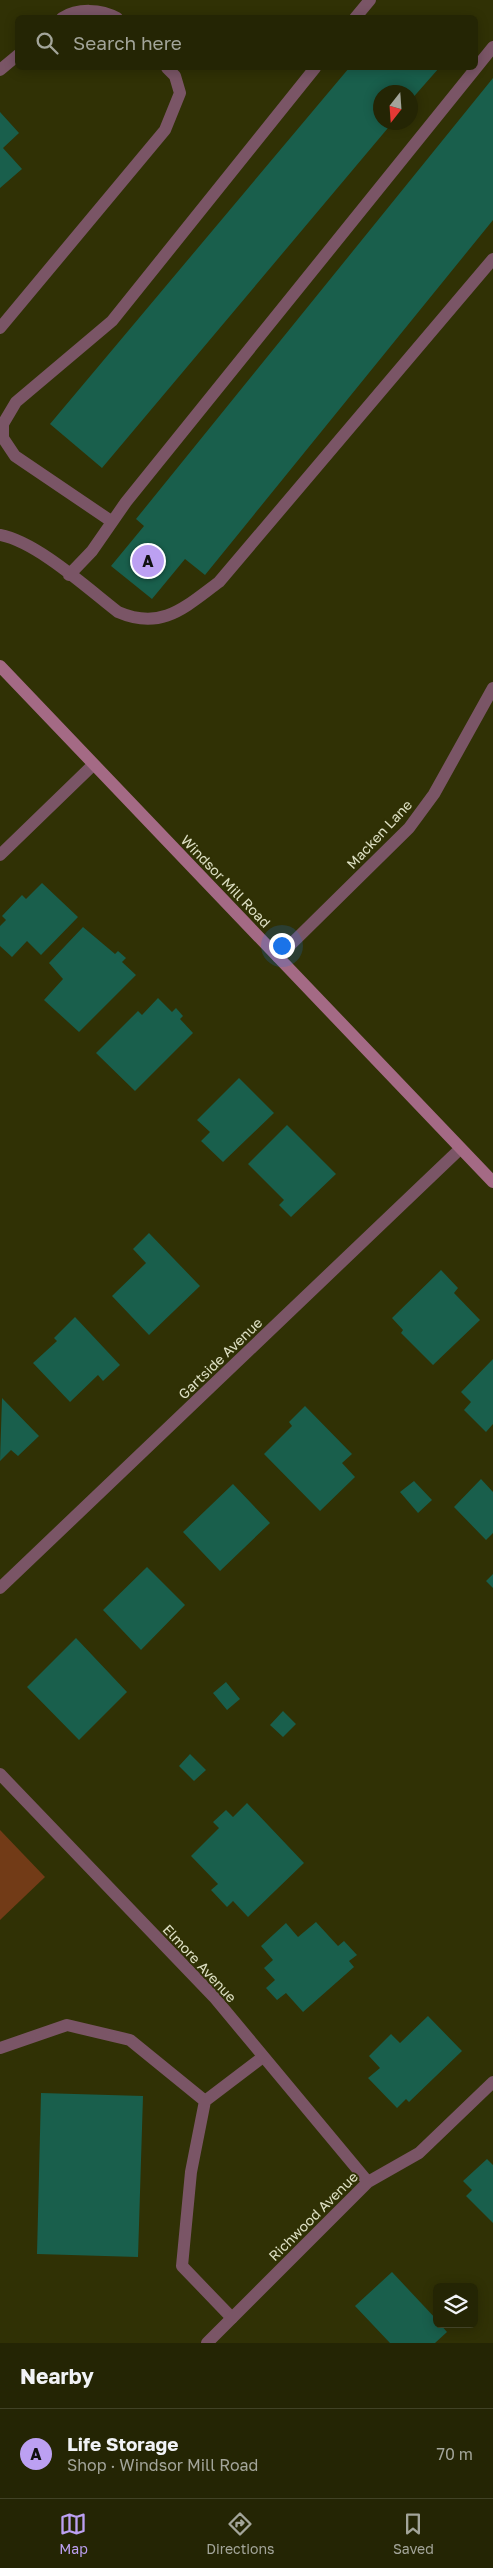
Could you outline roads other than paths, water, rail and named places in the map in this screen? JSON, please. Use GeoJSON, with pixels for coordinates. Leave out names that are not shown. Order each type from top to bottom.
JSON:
{"type":"FeatureCollection","features":[{"type":"Feature","properties":{"kind":"main road","name":"Windsor Mill Road"},"geometry":{"type":"LineString","coordinates":[[0,666],[93,766],[493,1182]]}},
{"type":"Feature","properties":{"kind":"street"},"geometry":{"type":"LineString","coordinates":[[358,15],[370,0]]}},
{"type":"Feature","properties":{"kind":"street"},"geometry":{"type":"LineString","coordinates":[[72,15],[88,10],[106,12],[112,15]]}},
{"type":"Feature","properties":{"kind":"street"},"geometry":{"type":"LineString","coordinates":[[478,66],[493,47]]}},
{"type":"Feature","properties":{"kind":"street"},"geometry":{"type":"LineString","coordinates":[[0,70],[15,58]]}},
{"type":"Feature","properties":{"kind":"street"},"geometry":{"type":"LineString","coordinates":[[0,328],[165,130],[180,93],[175,76],[169,70]]}},
{"type":"Feature","properties":{"kind":"street"},"geometry":{"type":"LineString","coordinates":[[111,521],[15,456],[3,438],[2,424],[16,402],[112,321],[313,70]]}},
{"type":"Feature","properties":{"kind":"street"},"geometry":{"type":"LineString","coordinates":[[69,575],[92,551],[111,521],[474,70]]}},
{"type":"Feature","properties":{"kind":"street"},"geometry":{"type":"LineString","coordinates":[[0,535],[15,538],[34,549],[118,612],[133,618],[153,620],[169,615],[219,582],[493,260]]}},
{"type":"Feature","properties":{"kind":"street","name":"Macken Lane"},"geometry":{"type":"LineString","coordinates":[[278,957],[409,828],[434,794],[493,688]]}},
{"type":"Feature","properties":{"kind":"street"},"geometry":{"type":"LineString","coordinates":[[0,855],[93,766]]}},
{"type":"Feature","properties":{"kind":"street","name":"Gartside Avenue"},"geometry":{"type":"LineString","coordinates":[[0,1588],[460,1149]]}},
{"type":"Feature","properties":{"kind":"street","name":"Elmore Avenue"},"geometry":{"type":"LineString","coordinates":[[0,1774],[214,1997],[368,2182]]}},
{"type":"Feature","properties":{"kind":"street"},"geometry":{"type":"LineString","coordinates":[[0,2048],[67,2025],[130,2040],[204,2101]]}},
{"type":"Feature","properties":{"kind":"street"},"geometry":{"type":"LineString","coordinates":[[232,2318],[182,2266],[191,2172],[204,2101],[263,2057]]}},
{"type":"Feature","properties":{"kind":"street","name":"Richwood Avenue"},"geometry":{"type":"LineString","coordinates":[[207,2343],[368,2182],[419,2153],[493,2082]]}},
{"type":"Feature","properties":{"kind":"place","name":"Life Storage"},"geometry":{"type":"Point","coordinates":[148,561]}}]}
